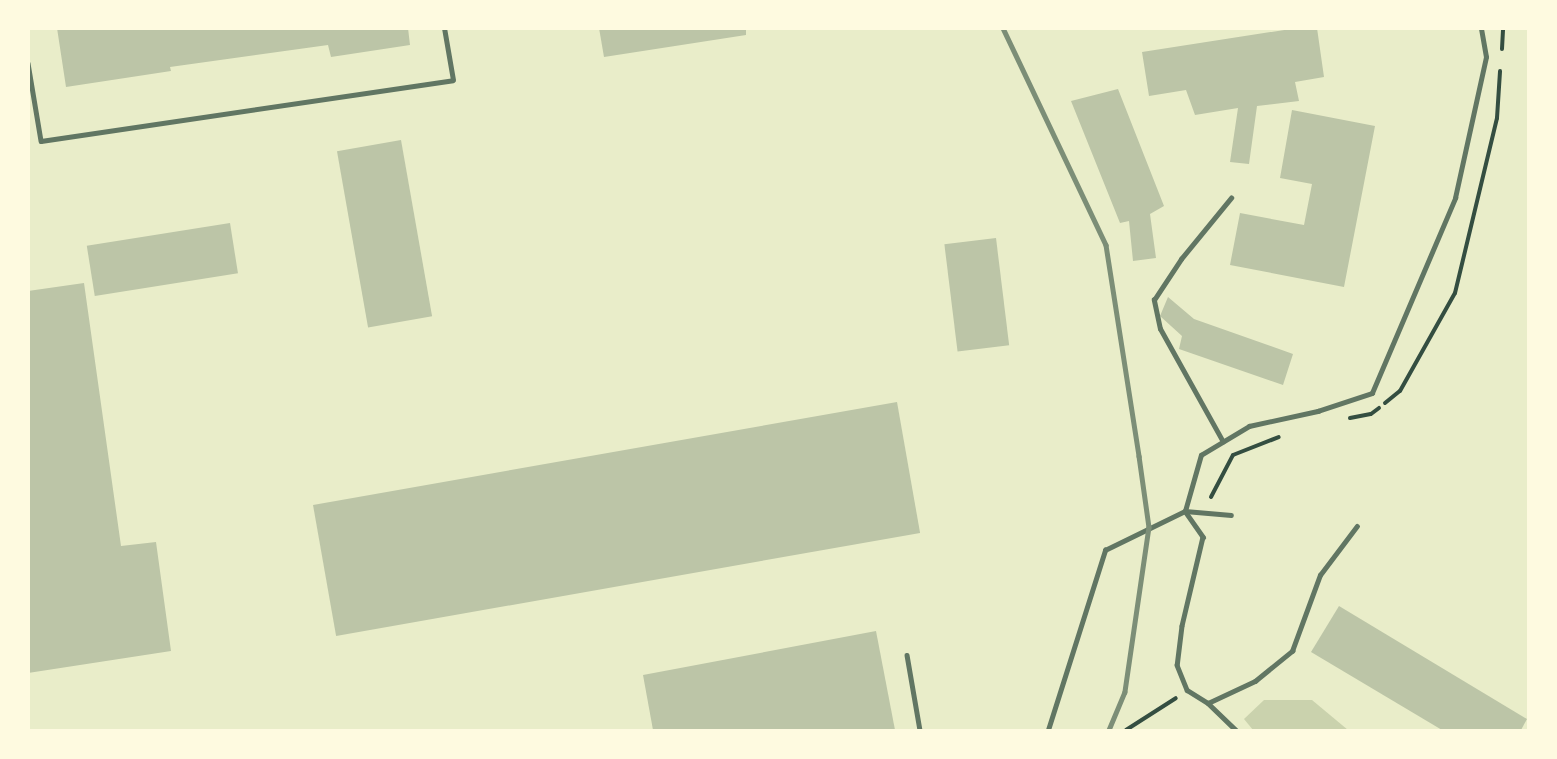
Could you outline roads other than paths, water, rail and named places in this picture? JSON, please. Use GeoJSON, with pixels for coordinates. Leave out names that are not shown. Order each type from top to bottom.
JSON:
{"type":"FeatureCollection","features":[{"type":"Feature","properties":{"kind":"lane"},"geometry":{"type":"LineString","coordinates":[[28,63],[40,141],[453,80],[444,28]]}},
{"type":"Feature","properties":{"kind":"lane"},"geometry":{"type":"LineString","coordinates":[[1185,511],[1201,455],[1249,426],[1318,411],[1372,393],[1455,198],[1486,57],[1481,28]]}},
{"type":"Feature","properties":{"kind":"lane"},"geometry":{"type":"LineString","coordinates":[[1223,442],[1160,329],[1154,300],[1181,259],[1231,198]]}},
{"type":"Feature","properties":{"kind":"lane"},"geometry":{"type":"LineString","coordinates":[[1185,511],[1203,537],[1182,626],[1177,665],[1186,690],[1208,703],[1236,730]]}},
{"type":"Feature","properties":{"kind":"lane"},"geometry":{"type":"LineString","coordinates":[[1048,730],[1105,550],[1185,511],[1231,515]]}},
{"type":"Feature","properties":{"kind":"lane"},"geometry":{"type":"LineString","coordinates":[[1208,703],[1255,681],[1292,651],[1320,575],[1357,526]]}},
{"type":"Feature","properties":{"kind":"lane"},"geometry":{"type":"LineString","coordinates":[[907,655],[920,730]]}},
{"type":"Feature","properties":{"kind":"railway"},"geometry":{"type":"LineString","coordinates":[[1003,28],[1106,245],[1139,456],[1149,527],[1125,692],[1109,730]]}}]}
